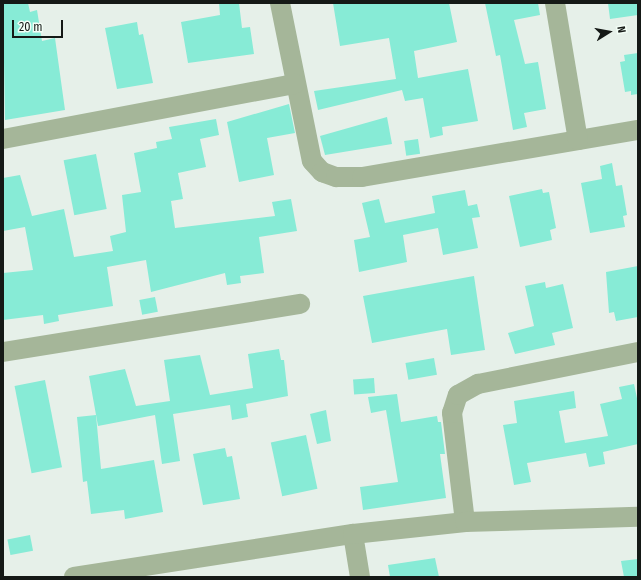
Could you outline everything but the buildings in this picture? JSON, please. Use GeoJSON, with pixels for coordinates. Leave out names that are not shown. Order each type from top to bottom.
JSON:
{"type":"FeatureCollection","features":[{"type":"Feature","properties":{"kind":"street"},"geometry":{"type":"LineString","coordinates":[[280,3],[295,84],[312,161],[322,172],[336,177],[362,177],[638,130]]}},
{"type":"Feature","properties":{"kind":"street"},"geometry":{"type":"LineString","coordinates":[[555,3],[578,140]]}},
{"type":"Feature","properties":{"kind":"street"},"geometry":{"type":"LineString","coordinates":[[3,139],[295,84]]}},
{"type":"Feature","properties":{"kind":"street"},"geometry":{"type":"LineString","coordinates":[[3,352],[300,304]]}},
{"type":"Feature","properties":{"kind":"street"},"geometry":{"type":"LineString","coordinates":[[465,522],[452,413],[458,395],[478,384],[638,352]]}},
{"type":"Feature","properties":{"kind":"street"},"geometry":{"type":"LineString","coordinates":[[74,577],[353,534],[465,522],[638,517]]}},
{"type":"Feature","properties":{"kind":"street"},"geometry":{"type":"LineString","coordinates":[[353,534],[360,577]]}}]}
